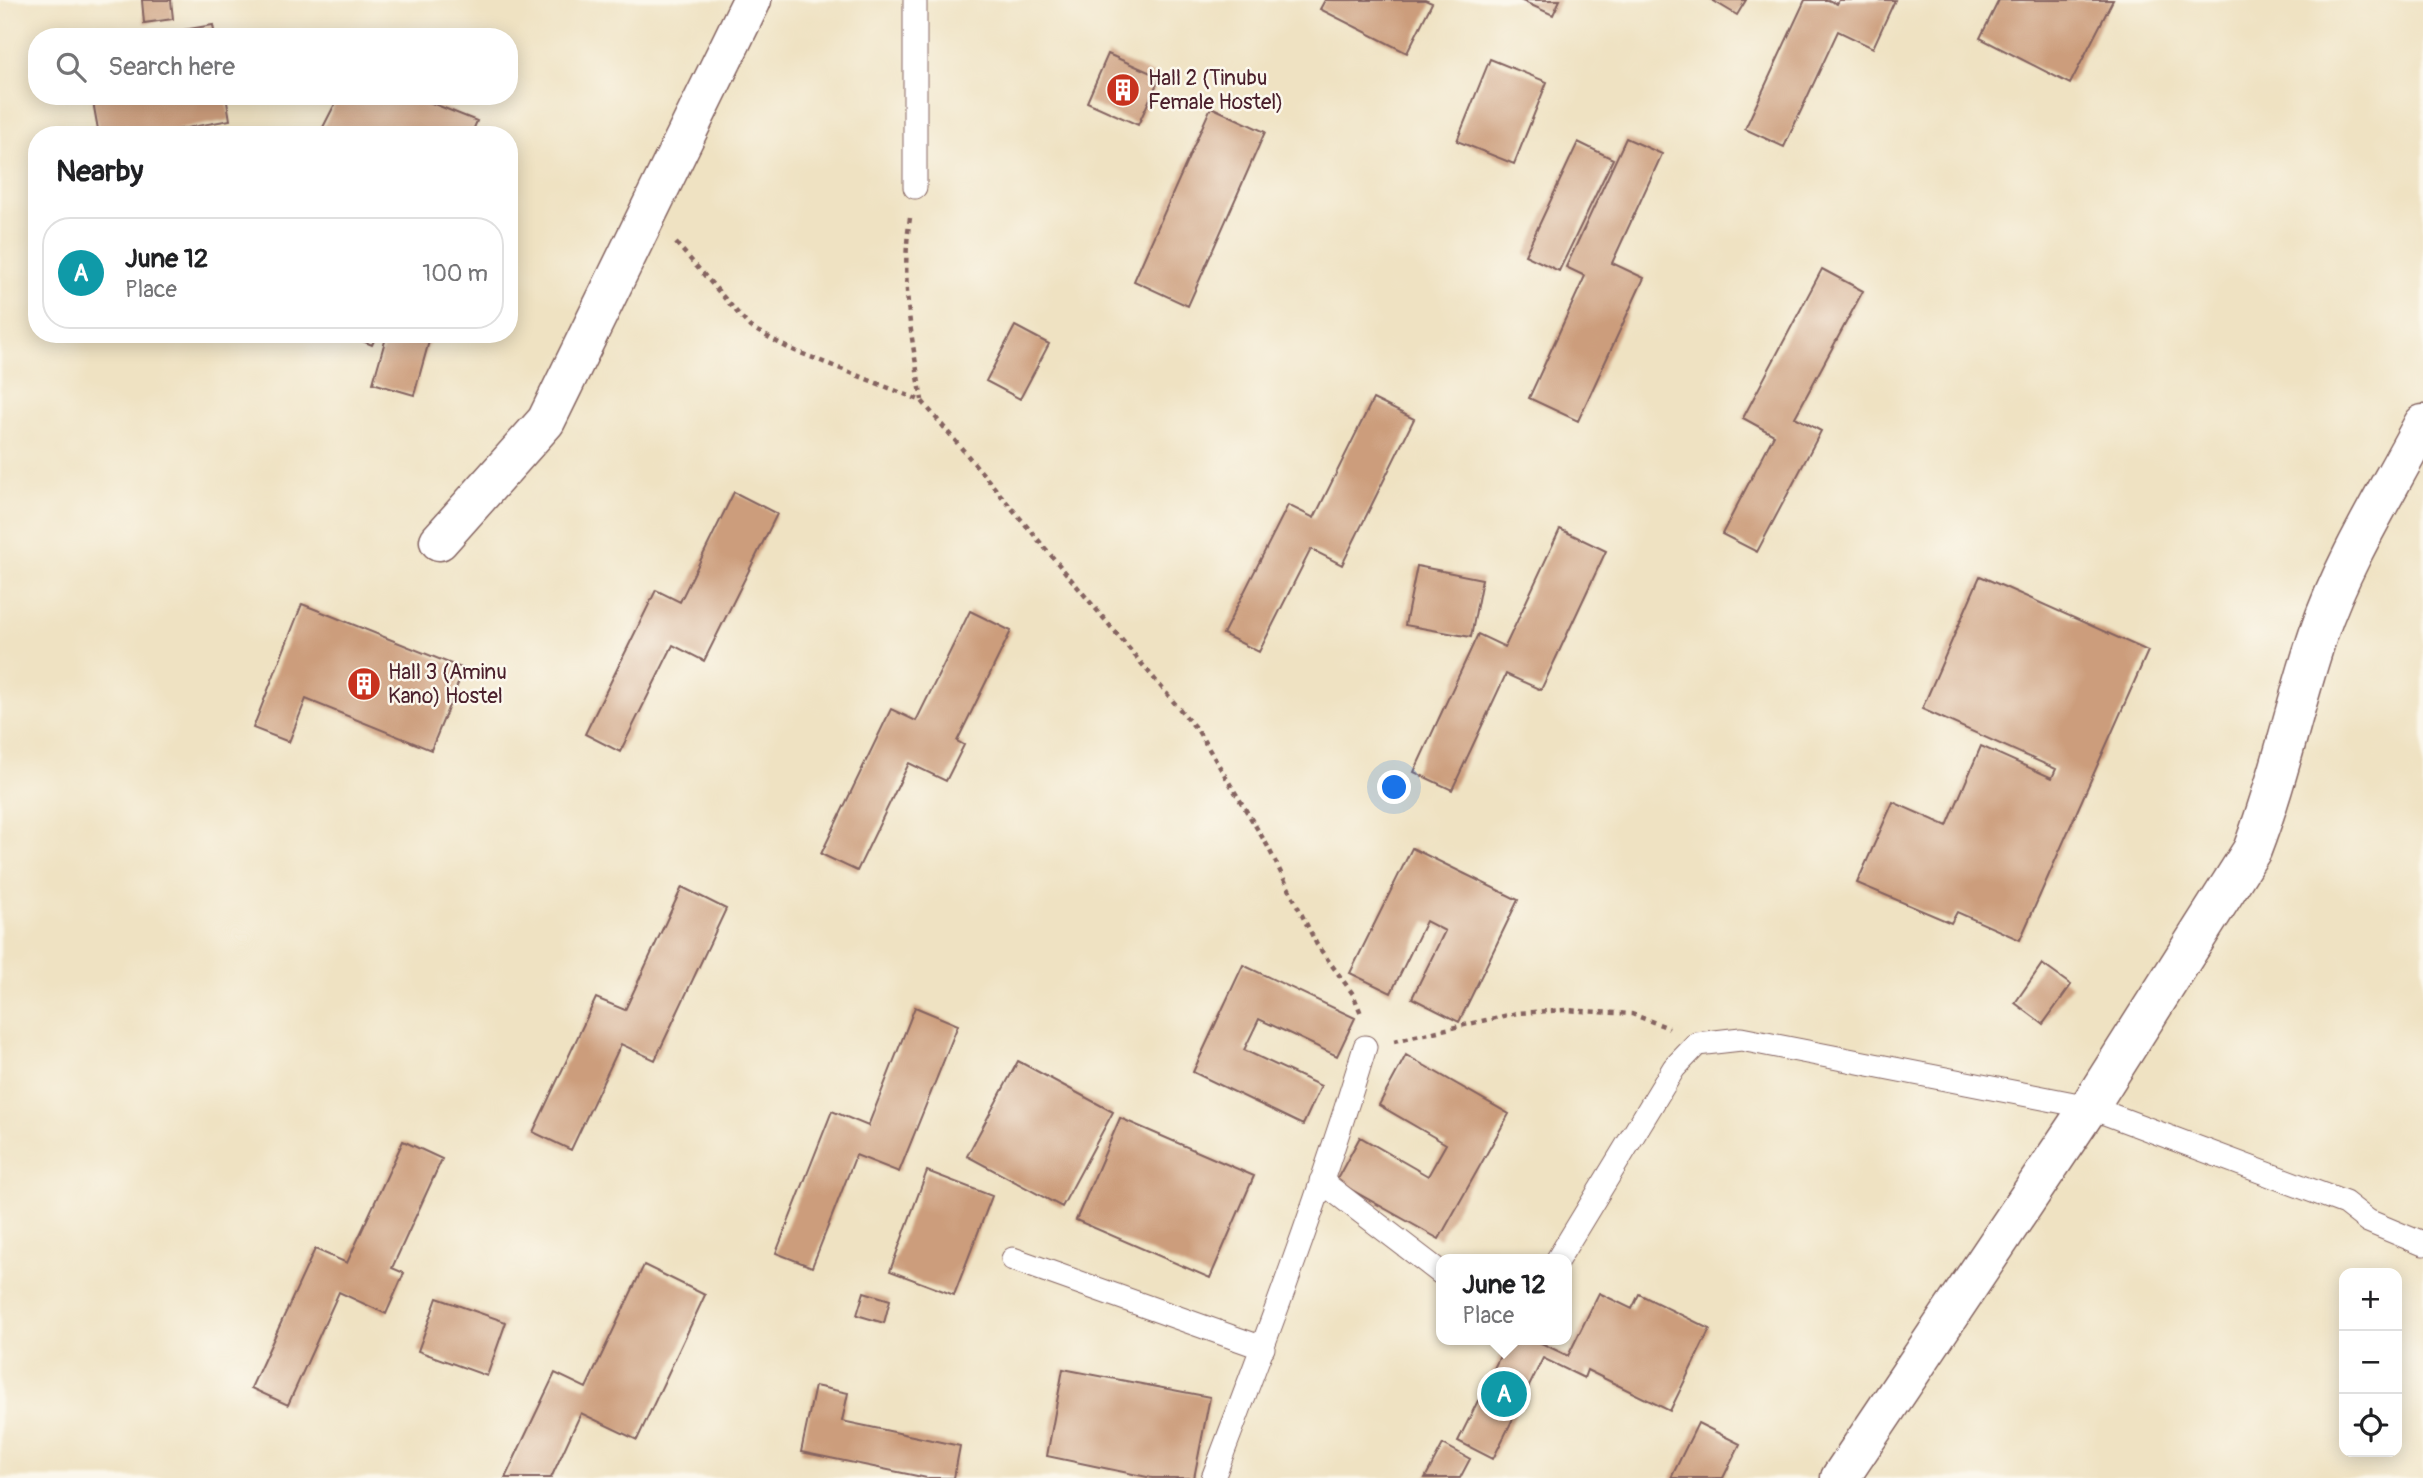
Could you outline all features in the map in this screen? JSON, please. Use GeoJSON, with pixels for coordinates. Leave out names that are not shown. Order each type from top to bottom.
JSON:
{"type":"FeatureCollection","features":[{"type":"Feature","properties":{"kind":"street"},"geometry":{"type":"LineString","coordinates":[[439,541],[546,421],[752,0]]}},
{"type":"Feature","properties":{"kind":"street"},"geometry":{"type":"LineString","coordinates":[[1840,1478],[2089,1107],[2252,850],[2269,807],[2318,635],[2332,598],[2423,424]]}},
{"type":"Feature","properties":{"kind":"lane"},"geometry":{"type":"LineString","coordinates":[[915,0],[915,187]]}},
{"type":"Feature","properties":{"kind":"lane"},"geometry":{"type":"LineString","coordinates":[[1561,1254],[1674,1069],[1698,1044],[1741,1039],[2089,1107],[2345,1203],[2368,1221],[2423,1244]]}},
{"type":"Feature","properties":{"kind":"lane"},"geometry":{"type":"LineString","coordinates":[[1213,1478],[1263,1348],[1364,1047]]}},
{"type":"Feature","properties":{"kind":"lane"},"geometry":{"type":"LineString","coordinates":[[1321,1181],[1436,1269]]}},
{"type":"Feature","properties":{"kind":"lane"},"geometry":{"type":"LineString","coordinates":[[1013,1259],[1263,1348]]}},
{"type":"Feature","properties":{"kind":"path"},"geometry":{"type":"LineString","coordinates":[[915,187],[905,252],[909,319],[922,401]]}},
{"type":"Feature","properties":{"kind":"path"},"geometry":{"type":"LineString","coordinates":[[648,213],[750,327],[788,348],[922,401],[1198,731],[1267,845],[1317,945],[1353,994],[1364,1021],[1364,1047],[1517,1013],[1565,1010],[1632,1014],[1672,1029],[1698,1044]]}},
{"type":"Feature","properties":{"kind":"building"},"geometry":{"type":"Polygon","coordinates":[[[142,0],[171,0],[173,19],[144,23],[142,0]]]}},
{"type":"Feature","properties":{"kind":"building"},"geometry":{"type":"Polygon","coordinates":[[[1325,0],[1425,0],[1432,3],[1407,53],[1320,9],[1325,0]]]}},
{"type":"Feature","properties":{"kind":"building"},"geometry":{"type":"Polygon","coordinates":[[[1520,0],[1560,0],[1553,15],[1520,0]]]}},
{"type":"Feature","properties":{"kind":"building"},"geometry":{"type":"Polygon","coordinates":[[[1712,0],[1746,0],[1737,15],[1712,0]]]}},
{"type":"Feature","properties":{"kind":"building"},"geometry":{"type":"Polygon","coordinates":[[[1805,0],[1828,0],[1837,4],[1839,0],[1895,0],[1873,48],[1838,31],[1784,147],[1745,129],[1805,0]]]}},
{"type":"Feature","properties":{"kind":"building"},"geometry":{"type":"Polygon","coordinates":[[[1999,0],[2113,0],[2070,84],[1980,38],[1999,0]]]}},
{"type":"Feature","properties":{"kind":"building","name":"Hall 2 (Tinubu Female Hostel)"},"geometry":{"type":"Polygon","coordinates":[[[1108,54],[1160,77],[1138,125],[1087,102],[1108,54]]]}},
{"type":"Feature","properties":{"kind":"building"},"geometry":{"type":"Polygon","coordinates":[[[1490,59],[1547,82],[1514,164],[1457,141],[1490,59]]]}},
{"type":"Feature","properties":{"kind":"building"},"geometry":{"type":"Polygon","coordinates":[[[94,105],[228,105],[230,120],[197,126],[97,126],[94,105]]]}},
{"type":"Feature","properties":{"kind":"building"},"geometry":{"type":"Polygon","coordinates":[[[334,105],[437,105],[477,121],[475,126],[324,126],[334,105]]]}},
{"type":"Feature","properties":{"kind":"building"},"geometry":{"type":"Polygon","coordinates":[[[1211,107],[1265,132],[1188,306],[1134,281],[1211,107]]]}},
{"type":"Feature","properties":{"kind":"building"},"geometry":{"type":"Polygon","coordinates":[[[1626,138],[1662,154],[1612,263],[1644,278],[1578,421],[1529,398],[1585,276],[1566,267],[1626,138]]]}},
{"type":"Feature","properties":{"kind":"building"},"geometry":{"type":"Polygon","coordinates":[[[1578,142],[1613,159],[1559,271],[1525,255],[1578,142]]]}},
{"type":"Feature","properties":{"kind":"building"},"geometry":{"type":"Polygon","coordinates":[[[1822,269],[1863,291],[1795,417],[1821,431],[1757,552],[1722,534],[1774,435],[1743,418],[1822,269]]]}},
{"type":"Feature","properties":{"kind":"building"},"geometry":{"type":"Polygon","coordinates":[[[1015,326],[1049,344],[1020,399],[986,381],[1015,326]]]}},
{"type":"Feature","properties":{"kind":"building"},"geometry":{"type":"Polygon","coordinates":[[[384,343],[428,343],[414,395],[373,383],[384,343]]]}},
{"type":"Feature","properties":{"kind":"building"},"geometry":{"type":"Polygon","coordinates":[[[1373,399],[1414,419],[1342,565],[1311,549],[1259,652],[1223,634],[1288,505],[1314,518],[1373,399]]]}},
{"type":"Feature","properties":{"kind":"building"},"geometry":{"type":"Polygon","coordinates":[[[734,492],[777,514],[704,661],[673,645],[620,752],[585,734],[656,590],[680,602],[734,492]]]}},
{"type":"Feature","properties":{"kind":"building"},"geometry":{"type":"Polygon","coordinates":[[[1560,529],[1606,551],[1541,690],[1506,674],[1452,790],[1414,772],[1478,634],[1505,647],[1560,529]]]}},
{"type":"Feature","properties":{"kind":"building"},"geometry":{"type":"Polygon","coordinates":[[[1417,566],[1482,579],[1471,637],[1405,625],[1417,566]]]}},
{"type":"Feature","properties":{"kind":"building"},"geometry":{"type":"Polygon","coordinates":[[[1980,576],[2148,651],[2020,940],[1957,912],[1951,923],[1857,883],[1893,802],[1947,826],[1981,746],[2052,778],[2056,769],[1922,709],[1980,576]]]}},
{"type":"Feature","properties":{"kind":"building","name":"Hall 3 (Aminu Kano) Hostel"},"geometry":{"type":"Polygon","coordinates":[[[302,604],[464,669],[431,750],[306,699],[289,742],[253,728],[302,604]]]}},
{"type":"Feature","properties":{"kind":"building"},"geometry":{"type":"Polygon","coordinates":[[[970,611],[1011,631],[957,741],[964,745],[946,781],[909,763],[857,871],[821,854],[891,709],[916,721],[970,611]]]}},
{"type":"Feature","properties":{"kind":"building"},"geometry":{"type":"Polygon","coordinates":[[[1412,848],[1518,900],[1459,1022],[1412,998],[1445,931],[1426,921],[1391,993],[1350,973],[1412,848]]]}},
{"type":"Feature","properties":{"kind":"building"},"geometry":{"type":"Polygon","coordinates":[[[682,887],[726,909],[655,1060],[621,1044],[571,1150],[533,1132],[596,998],[625,1010],[682,887]]]}},
{"type":"Feature","properties":{"kind":"building"},"geometry":{"type":"Polygon","coordinates":[[[2042,964],[2071,985],[2043,1024],[2015,1003],[2042,964]]]}},
{"type":"Feature","properties":{"kind":"building"},"geometry":{"type":"Polygon","coordinates":[[[1243,965],[1355,1018],[1337,1056],[1259,1019],[1244,1050],[1321,1086],[1303,1125],[1193,1072],[1243,965]]]}},
{"type":"Feature","properties":{"kind":"building"},"geometry":{"type":"Polygon","coordinates":[[[915,1007],[958,1025],[899,1172],[856,1155],[812,1267],[776,1253],[832,1111],[868,1126],[915,1007]]]}},
{"type":"Feature","properties":{"kind":"building"},"geometry":{"type":"Polygon","coordinates":[[[1406,1055],[1509,1114],[1439,1239],[1336,1181],[1360,1137],[1428,1176],[1446,1144],[1379,1105],[1406,1055]]]}},
{"type":"Feature","properties":{"kind":"building"},"geometry":{"type":"Polygon","coordinates":[[[1018,1061],[1113,1112],[1062,1207],[967,1156],[1018,1061]]]}},
{"type":"Feature","properties":{"kind":"building"},"geometry":{"type":"Polygon","coordinates":[[[1120,1118],[1254,1176],[1210,1278],[1076,1220],[1120,1118]]]}},
{"type":"Feature","properties":{"kind":"building"},"geometry":{"type":"Polygon","coordinates":[[[403,1141],[442,1159],[392,1268],[404,1273],[386,1314],[339,1292],[288,1405],[251,1388],[315,1249],[347,1263],[403,1141]]]}},
{"type":"Feature","properties":{"kind":"building"},"geometry":{"type":"Polygon","coordinates":[[[927,1171],[992,1196],[954,1295],[890,1271],[927,1171]]]}},
{"type":"Feature","properties":{"kind":"building"},"geometry":{"type":"Polygon","coordinates":[[[644,1265],[705,1295],[637,1440],[581,1413],[551,1478],[505,1478],[555,1373],[586,1388],[644,1265]]]}},
{"type":"Feature","properties":{"kind":"building"},"geometry":{"type":"Polygon","coordinates":[[[864,1292],[890,1300],[884,1323],[857,1315],[864,1292]]]}},
{"type":"Feature","properties":{"kind":"building"},"geometry":{"type":"Polygon","coordinates":[[[1599,1293],[1632,1309],[1639,1294],[1710,1329],[1670,1411],[1587,1370],[1584,1378],[1543,1358],[1493,1459],[1458,1441],[1506,1345],[1545,1345],[1568,1356],[1599,1293]]]}},
{"type":"Feature","properties":{"kind":"building"},"geometry":{"type":"Polygon","coordinates":[[[437,1298],[506,1322],[487,1376],[418,1351],[437,1298]]]}},
{"type":"Feature","properties":{"kind":"building"},"geometry":{"type":"Polygon","coordinates":[[[1063,1369],[1210,1397],[1194,1478],[1152,1478],[1047,1456],[1063,1369]]]}},
{"type":"Feature","properties":{"kind":"building"},"geometry":{"type":"Polygon","coordinates":[[[815,1386],[848,1393],[842,1421],[960,1446],[954,1478],[927,1478],[801,1452],[815,1386]]]}},
{"type":"Feature","properties":{"kind":"building"},"geometry":{"type":"Polygon","coordinates":[[[1698,1423],[1740,1444],[1723,1478],[1671,1478],[1698,1423]]]}},
{"type":"Feature","properties":{"kind":"building"},"geometry":{"type":"Polygon","coordinates":[[[1443,1444],[1470,1459],[1460,1478],[1425,1478],[1443,1444]]]}},
{"type":"Feature","properties":{"kind":"place","name":"Hall 2 (Tinubu Female Hostel)"},"geometry":{"type":"Point","coordinates":[1123,90]}},
{"type":"Feature","properties":{"kind":"place","name":"Hall 3 (Aminu Kano) Hostel"},"geometry":{"type":"Point","coordinates":[364,684]}},
{"type":"Feature","properties":{"kind":"place","name":"June 12"},"geometry":{"type":"Point","coordinates":[1504,1394]}}]}
